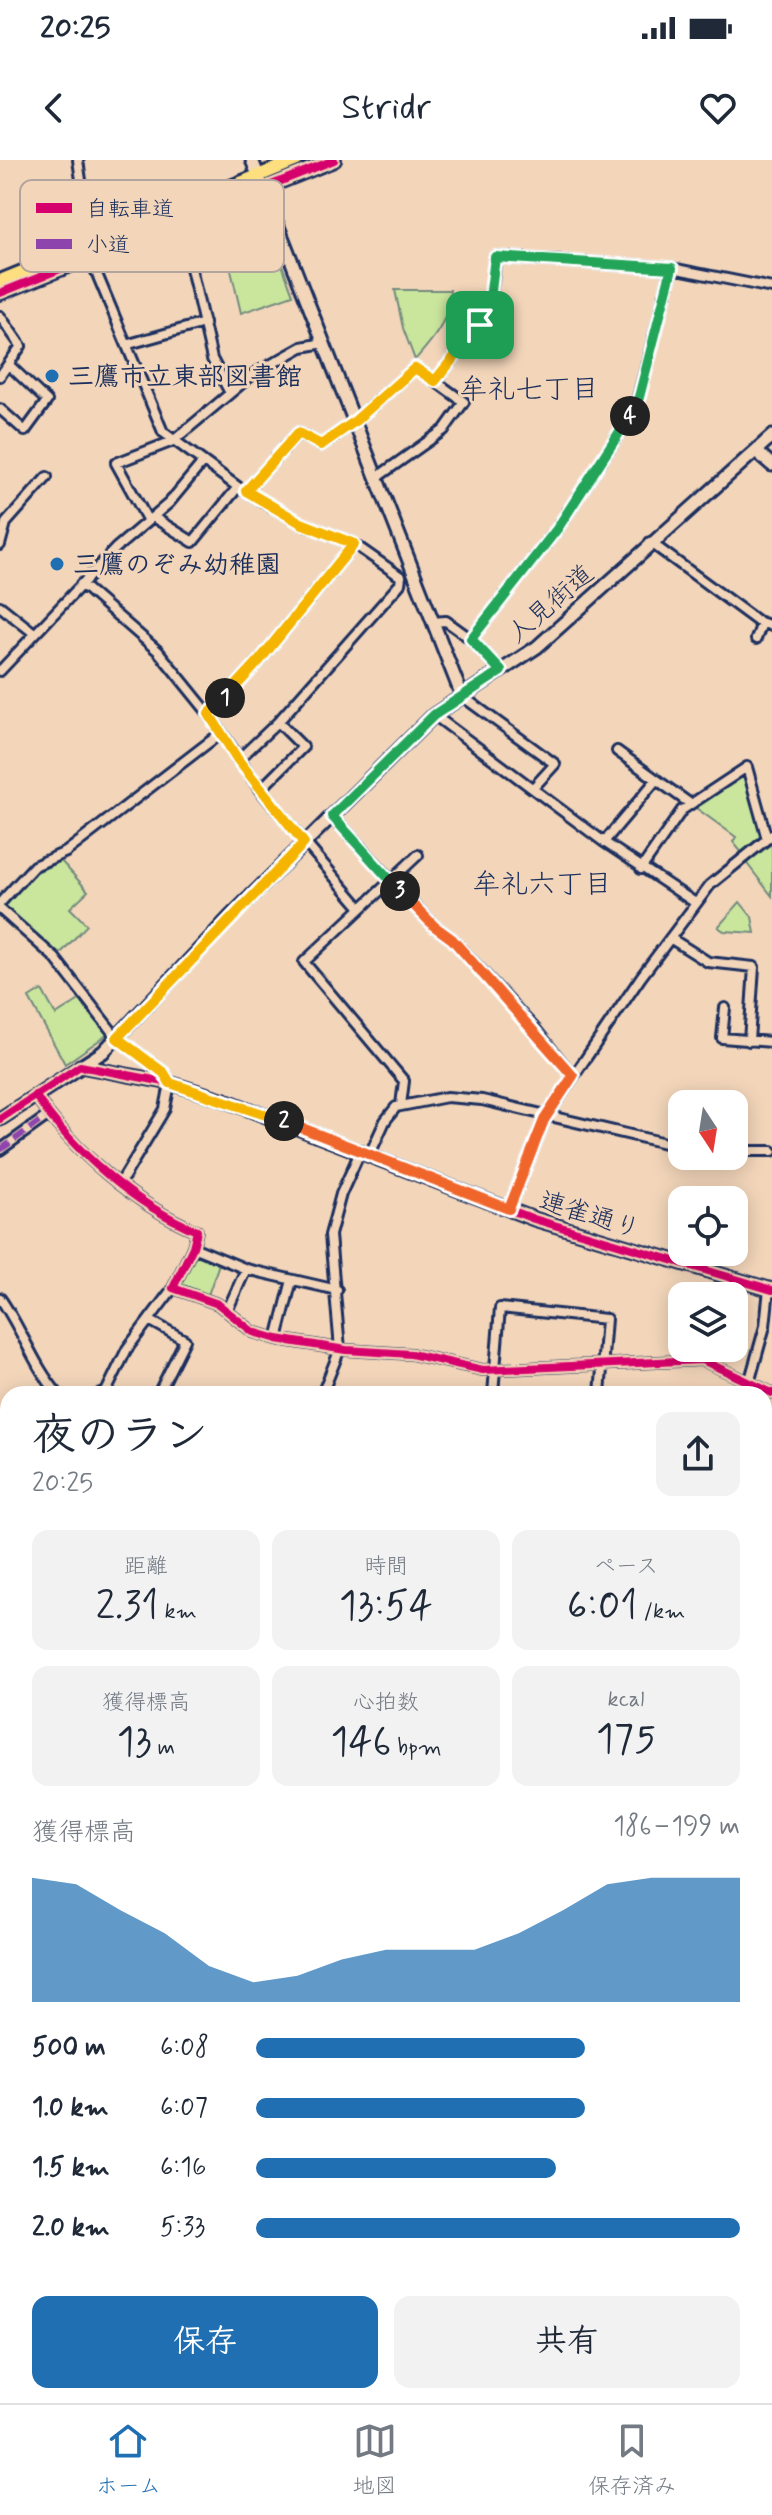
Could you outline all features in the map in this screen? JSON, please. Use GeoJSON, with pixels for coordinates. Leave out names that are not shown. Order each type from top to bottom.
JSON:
{"type":"FeatureCollection","features":[{"type":"Feature","properties":{"kind":"main road"},"geometry":{"type":"LineString","coordinates":[[252,160],[260,180]]}},
{"type":"Feature","properties":{"kind":"main road"},"geometry":{"type":"LineString","coordinates":[[264,180],[297,160]]}},
{"type":"Feature","properties":{"kind":"main road"},"geometry":{"type":"LineString","coordinates":[[268,180],[334,160]]}},
{"type":"Feature","properties":{"kind":"main road"},"geometry":{"type":"LineString","coordinates":[[284,241],[462,696]]}},
{"type":"Feature","properties":{"kind":"main road"},"geometry":{"type":"LineString","coordinates":[[0,281],[20,271]]}},
{"type":"Feature","properties":{"kind":"main road"},"geometry":{"type":"LineString","coordinates":[[0,293],[52,272]]}},
{"type":"Feature","properties":{"kind":"main road","name":"人見街道"},"geometry":{"type":"LineString","coordinates":[[0,1119],[117,1038],[304,843],[434,715],[537,647],[650,542],[772,436]]}},
{"type":"Feature","properties":{"kind":"main road"},"geometry":{"type":"LineString","coordinates":[[757,452],[772,465]]}},
{"type":"Feature","properties":{"kind":"main road","name":"連雀通り"},"geometry":{"type":"LineString","coordinates":[[80,1066],[170,1083],[366,1152],[509,1209],[770,1290]]}},
{"type":"Feature","properties":{"kind":"street"},"geometry":{"type":"LineString","coordinates":[[78,160],[82,180]]}},
{"type":"Feature","properties":{"kind":"street"},"geometry":{"type":"LineString","coordinates":[[435,381],[485,317],[494,282],[495,257],[672,268],[772,288]]}},
{"type":"Feature","properties":{"kind":"street"},"geometry":{"type":"LineString","coordinates":[[471,639],[557,529],[635,409],[672,268]]}},
{"type":"Feature","properties":{"kind":"street"},"geometry":{"type":"LineString","coordinates":[[98,272],[129,344],[157,422],[173,441],[242,489],[301,523],[354,544],[401,577],[414,575]]}},
{"type":"Feature","properties":{"kind":"street"},"geometry":{"type":"LineString","coordinates":[[192,272],[212,359],[229,391]]}},
{"type":"Feature","properties":{"kind":"street"},"geometry":{"type":"LineString","coordinates":[[0,316],[21,346],[0,376]]}},
{"type":"Feature","properties":{"kind":"street"},"geometry":{"type":"LineString","coordinates":[[129,344],[204,323]]}},
{"type":"Feature","properties":{"kind":"street"},"geometry":{"type":"LineString","coordinates":[[324,343],[302,347],[229,391],[173,441],[116,463],[150,519],[193,542],[298,433],[321,445],[354,422],[415,368],[464,402],[444,430],[376,478]]}},
{"type":"Feature","properties":{"kind":"street"},"geometry":{"type":"LineString","coordinates":[[0,409],[25,431],[47,401],[9,365]]}},
{"type":"Feature","properties":{"kind":"street"},"geometry":{"type":"LineString","coordinates":[[0,671],[81,584],[150,519],[203,462]]}},
{"type":"Feature","properties":{"kind":"street"},"geometry":{"type":"LineString","coordinates":[[0,545],[6,523],[47,477]]}},
{"type":"Feature","properties":{"kind":"street"},"geometry":{"type":"LineString","coordinates":[[650,542],[762,623],[772,626]]}},
{"type":"Feature","properties":{"kind":"street"},"geometry":{"type":"LineString","coordinates":[[209,714],[259,661],[354,544]]}},
{"type":"Feature","properties":{"kind":"street"},"geometry":{"type":"LineString","coordinates":[[238,760],[278,722],[400,584],[401,577]]}},
{"type":"Feature","properties":{"kind":"street"},"geometry":{"type":"LineString","coordinates":[[81,584],[158,651],[209,714],[260,790],[361,908]]}},
{"type":"Feature","properties":{"kind":"street"},"geometry":{"type":"LineString","coordinates":[[0,606],[34,633]]}},
{"type":"Feature","properties":{"kind":"street"},"geometry":{"type":"LineString","coordinates":[[432,622],[446,621],[471,639],[501,671]]}},
{"type":"Feature","properties":{"kind":"street"},"geometry":{"type":"LineString","coordinates":[[756,639],[762,623]]}},
{"type":"Feature","properties":{"kind":"street"},"geometry":{"type":"LineString","coordinates":[[462,696],[555,764],[534,787]]}},
{"type":"Feature","properties":{"kind":"street"},"geometry":{"type":"LineString","coordinates":[[434,715],[641,869],[694,902]]}},
{"type":"Feature","properties":{"kind":"street"},"geometry":{"type":"LineString","coordinates":[[260,790],[303,747],[278,722]]}},
{"type":"Feature","properties":{"kind":"street"},"geometry":{"type":"LineString","coordinates":[[0,903],[34,866],[66,852],[221,733]]}},
{"type":"Feature","properties":{"kind":"street"},"geometry":{"type":"LineString","coordinates":[[617,751],[689,803]]}},
{"type":"Feature","properties":{"kind":"street"},"geometry":{"type":"LineString","coordinates":[[509,1209],[547,1116],[694,902],[724,871],[769,837],[747,767],[689,803],[641,869]]}},
{"type":"Feature","properties":{"kind":"street"},"geometry":{"type":"LineString","coordinates":[[604,842],[656,780]]}},
{"type":"Feature","properties":{"kind":"street"},"geometry":{"type":"LineString","coordinates":[[332,816],[434,926],[452,939],[573,1076]]}},
{"type":"Feature","properties":{"kind":"street"},"geometry":{"type":"LineString","coordinates":[[401,1105],[404,1081],[304,962],[418,855]]}},
{"type":"Feature","properties":{"kind":"street"},"geometry":{"type":"LineString","coordinates":[[1,913],[55,958],[117,1038],[164,1073],[170,1083],[165,1109],[124,1177]]}},
{"type":"Feature","properties":{"kind":"street"},"geometry":{"type":"LineString","coordinates":[[670,938],[708,962],[754,967],[749,1041]]}},
{"type":"Feature","properties":{"kind":"street"},"geometry":{"type":"LineString","coordinates":[[725,1008],[722,1038],[772,1042]]}},
{"type":"Feature","properties":{"kind":"street"},"geometry":{"type":"LineString","coordinates":[[35,1095],[55,1124],[92,1161],[158,1212],[197,1231],[193,1247],[173,1288],[127,1349],[109,1386]]}},
{"type":"Feature","properties":{"kind":"street"},"geometry":{"type":"LineString","coordinates":[[325,1386],[340,1349],[330,1235],[341,1194],[388,1115],[401,1105],[455,1097],[668,1144]]}},
{"type":"Feature","properties":{"kind":"street"},"geometry":{"type":"LineString","coordinates":[[0,1150],[46,1117]]}},
{"type":"Feature","properties":{"kind":"street"},"geometry":{"type":"LineString","coordinates":[[748,1151],[772,1151]]}},
{"type":"Feature","properties":{"kind":"street"},"geometry":{"type":"LineString","coordinates":[[193,1247],[246,1269],[337,1290]]}},
{"type":"Feature","properties":{"kind":"street"},"geometry":{"type":"LineString","coordinates":[[228,1309],[246,1269]]}},
{"type":"Feature","properties":{"kind":"street"},"geometry":{"type":"LineString","coordinates":[[277,1339],[292,1280]]}},
{"type":"Feature","properties":{"kind":"street"},"geometry":{"type":"LineString","coordinates":[[173,1288],[228,1309],[253,1332],[277,1339],[340,1349],[411,1354],[495,1369],[702,1360],[757,1386]]}},
{"type":"Feature","properties":{"kind":"street"},"geometry":{"type":"LineString","coordinates":[[748,1386],[769,1327],[770,1290]]}},
{"type":"Feature","properties":{"kind":"street"},"geometry":{"type":"LineString","coordinates":[[0,1298],[20,1329],[37,1370],[51,1386]]}},
{"type":"Feature","properties":{"kind":"street"},"geometry":{"type":"LineString","coordinates":[[494,1386],[500,1308],[606,1319],[601,1386]]}},
{"type":"Feature","properties":{"kind":"street"},"geometry":{"type":"LineString","coordinates":[[149,1320],[185,1340],[162,1386]]}},
{"type":"Feature","properties":{"kind":"green space"},"geometry":{"type":"Polygon","coordinates":[[[284,270],[293,295],[241,313],[231,272],[284,270]]]}},
{"type":"Feature","properties":{"kind":"green space"},"geometry":{"type":"Polygon","coordinates":[[[395,290],[450,290],[444,320],[415,360],[403,328],[395,290]]]}},
{"type":"Feature","properties":{"kind":"green space"},"geometry":{"type":"Polygon","coordinates":[[[746,770],[763,837],[742,853],[733,842],[736,837],[692,805],[746,770]]]}},
{"type":"Feature","properties":{"kind":"green space"},"geometry":{"type":"Polygon","coordinates":[[[772,844],[772,896],[745,861],[772,844]]]}},
{"type":"Feature","properties":{"kind":"green space"},"geometry":{"type":"Polygon","coordinates":[[[61,861],[88,891],[70,908],[87,925],[59,955],[5,906],[34,873],[61,861]]]}},
{"type":"Feature","properties":{"kind":"green space"},"geometry":{"type":"Polygon","coordinates":[[[740,902],[752,917],[755,933],[724,931],[718,927],[740,902]]]}},
{"type":"Feature","properties":{"kind":"green space"},"geometry":{"type":"Polygon","coordinates":[[[42,990],[56,1015],[81,999],[108,1034],[65,1064],[29,998],[42,990]]]}},
{"type":"Feature","properties":{"kind":"green space"},"geometry":{"type":"Polygon","coordinates":[[[198,1252],[220,1261],[208,1295],[181,1284],[198,1252]]]}},
{"type":"Feature","properties":{"kind":"marked path"},"geometry":{"type":"LineString","coordinates":[[0,1150],[46,1117]]}},
{"type":"Feature","properties":{"kind":"cycle path"},"geometry":{"type":"LineString","coordinates":[[284,180],[334,160]]}},
{"type":"Feature","properties":{"kind":"cycle path"},"geometry":{"type":"LineString","coordinates":[[0,293],[53,272]]}},
{"type":"Feature","properties":{"kind":"cycle path"},"geometry":{"type":"LineString","coordinates":[[0,1119],[80,1066],[170,1083],[222,1099],[534,1219],[772,1290]]}},
{"type":"Feature","properties":{"kind":"cycle path"},"geometry":{"type":"LineString","coordinates":[[35,1095],[67,1136],[107,1174],[151,1207],[197,1231],[193,1247],[173,1288],[218,1304],[253,1332],[346,1350],[411,1354],[483,1370],[702,1360],[757,1386]]}},
{"type":"Feature","properties":{"kind":"place","name":"三鷹市立東部図書館"},"geometry":{"type":"Point","coordinates":[52,376]}},
{"type":"Feature","properties":{"kind":"place","name":"三鷹のぞみ幼稚園"},"geometry":{"type":"Point","coordinates":[57,564]}},
{"type":"Feature","properties":{"kind":"district","name":"牟礼七丁目"},"geometry":{"type":"Point","coordinates":[529,388]}},
{"type":"Feature","properties":{"kind":"district","name":"牟礼六丁目"},"geometry":{"type":"Point","coordinates":[542,883]}},
{"type":"Feature","properties":{"kind":"route"},"geometry":{"type":"LineString","coordinates":[[495,257],[672,268],[635,409],[557,529],[471,639],[501,671],[434,715],[332,816],[434,926],[452,939],[537,1031],[573,1076],[544,1120],[509,1209],[306,1129],[170,1083],[164,1073],[117,1038],[304,843],[260,790],[209,714],[259,661],[354,544],[301,523],[246,491],[298,433],[321,445],[354,422],[415,368],[435,381],[480,325],[489,308],[495,257]]}}]}
